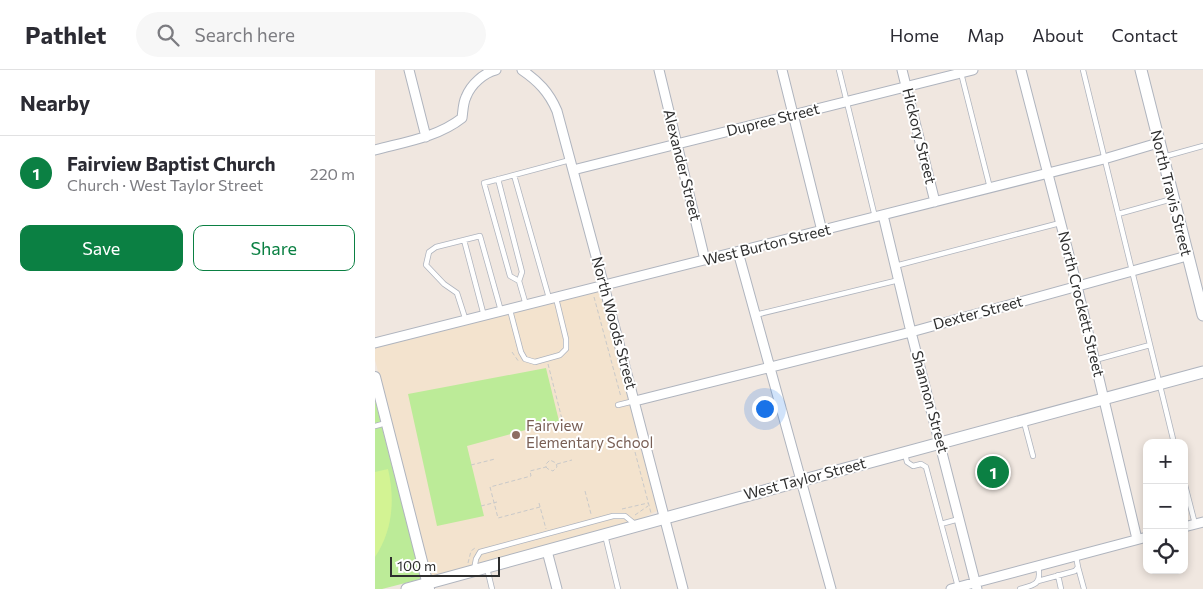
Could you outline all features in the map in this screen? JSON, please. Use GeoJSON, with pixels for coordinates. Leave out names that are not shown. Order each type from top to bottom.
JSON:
{"type":"FeatureCollection","features":[{"type":"Feature","properties":{"kind":"main road","name":"North Travis Street"},"geometry":{"type":"LineString","coordinates":[[1141,70],[1187,256],[1199,283],[1203,315]]}},
{"type":"Feature","properties":{"kind":"main road","name":"West Taylor Street"},"geometry":{"type":"LineString","coordinates":[[407,589],[429,586],[605,535],[633,522],[659,519],[1203,372]]}},
{"type":"Feature","properties":{"kind":"street"},"geometry":{"type":"LineString","coordinates":[[409,70],[426,137]]}},
{"type":"Feature","properties":{"kind":"street"},"geometry":{"type":"LineString","coordinates":[[375,150],[426,137],[453,126],[462,118],[465,97],[471,88],[489,72],[497,70]]}},
{"type":"Feature","properties":{"kind":"street","name":"North Woods Street"},"geometry":{"type":"LineString","coordinates":[[522,70],[537,80],[553,101],[635,401],[646,446],[659,519],[683,589]]}},
{"type":"Feature","properties":{"kind":"street","name":"Alexander Street"},"geometry":{"type":"LineString","coordinates":[[659,70],[705,260]]}},
{"type":"Feature","properties":{"kind":"street"},"geometry":{"type":"LineString","coordinates":[[782,70],[822,231]]}},
{"type":"Feature","properties":{"kind":"street","name":"Hickory Street"},"geometry":{"type":"LineString","coordinates":[[902,70],[935,202]]}},
{"type":"Feature","properties":{"kind":"street","name":"Dupree Street"},"geometry":{"type":"LineString","coordinates":[[573,170],[973,70]]}},
{"type":"Feature","properties":{"kind":"street","name":"North Crockett Street"},"geometry":{"type":"LineString","coordinates":[[1021,70],[1077,286],[1137,539]]}},
{"type":"Feature","properties":{"kind":"street","name":"West Burton Street"},"geometry":{"type":"LineString","coordinates":[[375,343],[1047,174],[1159,143]]}},
{"type":"Feature","properties":{"kind":"street","name":"Shannon Street"},"geometry":{"type":"LineString","coordinates":[[879,216],[899,280],[976,586]]}},
{"type":"Feature","properties":{"kind":"street"},"geometry":{"type":"LineString","coordinates":[[738,252],[799,481],[831,589]]}},
{"type":"Feature","properties":{"kind":"street","name":"Dexter Street"},"geometry":{"type":"LineString","coordinates":[[635,401],[911,332],[1187,256]]}},
{"type":"Feature","properties":{"kind":"street"},"geometry":{"type":"LineString","coordinates":[[375,377],[429,586]]}},
{"type":"Feature","properties":{"kind":"street"},"geometry":{"type":"LineString","coordinates":[[955,588],[976,586],[1038,566],[1143,538]]}},
{"type":"Feature","properties":{"kind":"street"},"geometry":{"type":"LineString","coordinates":[[547,551],[557,589]]}},
{"type":"Feature","properties":{"kind":"lane"},"geometry":{"type":"LineString","coordinates":[[839,70],[879,216]]}},
{"type":"Feature","properties":{"kind":"lane"},"geometry":{"type":"LineString","coordinates":[[1083,70],[1174,439]]}},
{"type":"Feature","properties":{"kind":"lane"},"geometry":{"type":"LineString","coordinates":[[961,73],[989,188]]}},
{"type":"Feature","properties":{"kind":"lane"},"geometry":{"type":"LineString","coordinates":[[1162,157],[1203,146]]}},
{"type":"Feature","properties":{"kind":"lane"},"geometry":{"type":"LineString","coordinates":[[519,280],[510,276],[484,182],[570,160]]}},
{"type":"Feature","properties":{"kind":"lane"},"geometry":{"type":"LineString","coordinates":[[466,321],[457,293],[444,284],[426,265],[429,252],[436,247],[480,236],[525,359],[535,362],[560,355],[566,349],[566,339],[514,175]]}},
{"type":"Feature","properties":{"kind":"lane"},"geometry":{"type":"LineString","coordinates":[[498,179],[521,272],[519,280],[526,306]]}},
{"type":"Feature","properties":{"kind":"lane"},"geometry":{"type":"LineString","coordinates":[[1118,214],[1173,199]]}},
{"type":"Feature","properties":{"kind":"lane"},"geometry":{"type":"LineString","coordinates":[[895,266],[1060,223]]}},
{"type":"Feature","properties":{"kind":"lane"},"geometry":{"type":"LineString","coordinates":[[464,240],[484,316]]}},
{"type":"Feature","properties":{"kind":"lane"},"geometry":{"type":"LineString","coordinates":[[755,315],[899,280]]}},
{"type":"Feature","properties":{"kind":"lane"},"geometry":{"type":"LineString","coordinates":[[1095,360],[1150,345]]}},
{"type":"Feature","properties":{"kind":"lane"},"geometry":{"type":"LineString","coordinates":[[618,406],[635,401]]}},
{"type":"Feature","properties":{"kind":"lane"},"geometry":{"type":"LineString","coordinates":[[1024,420],[1033,456]]}},
{"type":"Feature","properties":{"kind":"lane"},"geometry":{"type":"LineString","coordinates":[[375,426],[387,423]]}},
{"type":"Feature","properties":{"kind":"lane"},"geometry":{"type":"LineString","coordinates":[[628,445],[646,446]]}},
{"type":"Feature","properties":{"kind":"lane"},"geometry":{"type":"LineString","coordinates":[[904,452],[907,462],[913,466],[921,464],[926,467],[955,588]]}},
{"type":"Feature","properties":{"kind":"lane"},"geometry":{"type":"LineString","coordinates":[[1185,484],[1199,523]]}},
{"type":"Feature","properties":{"kind":"lane"},"geometry":{"type":"LineString","coordinates":[[474,572],[476,559],[480,552],[613,516],[625,516],[633,522]]}},
{"type":"Feature","properties":{"kind":"lane"},"geometry":{"type":"LineString","coordinates":[[941,524],[959,519]]}},
{"type":"Feature","properties":{"kind":"lane"},"geometry":{"type":"LineString","coordinates":[[605,535],[618,589]]}},
{"type":"Feature","properties":{"kind":"lane"},"geometry":{"type":"LineString","coordinates":[[1076,556],[1084,589]]}},
{"type":"Feature","properties":{"kind":"lane"},"geometry":{"type":"LineString","coordinates":[[1038,566],[1040,574],[1038,581]]}},
{"type":"Feature","properties":{"kind":"lane"},"geometry":{"type":"LineString","coordinates":[[1020,589],[1033,585],[1038,581],[1075,571],[1078,567]]}},
{"type":"Feature","properties":{"kind":"lane"},"geometry":{"type":"LineString","coordinates":[[487,568],[492,589]]}},
{"type":"Feature","properties":{"kind":"lane"},"geometry":{"type":"LineString","coordinates":[[1058,575],[1061,589]]}},
{"type":"Feature","properties":{"kind":"path"},"geometry":{"type":"LineString","coordinates":[[592,289],[622,401]]}},
{"type":"Feature","properties":{"kind":"path"},"geometry":{"type":"LineString","coordinates":[[546,359],[565,431]]}},
{"type":"Feature","properties":{"kind":"path"},"geometry":{"type":"LineString","coordinates":[[634,449],[649,506],[659,519]]}},
{"type":"Feature","properties":{"kind":"path"},"geometry":{"type":"LineString","coordinates":[[471,465],[495,459]]}},
{"type":"Feature","properties":{"kind":"path"},"geometry":{"type":"LineString","coordinates":[[546,467],[550,460],[556,464],[572,460]]}},
{"type":"Feature","properties":{"kind":"path"},"geometry":{"type":"LineString","coordinates":[[553,471],[557,467],[556,464]]}},
{"type":"Feature","properties":{"kind":"path"},"geometry":{"type":"LineString","coordinates":[[540,507],[498,518],[496,502],[491,487],[531,476],[530,471],[546,467],[553,471],[554,475]]}},
{"type":"Feature","properties":{"kind":"path"},"geometry":{"type":"LineString","coordinates":[[585,491],[593,522]]}},
{"type":"Feature","properties":{"kind":"path"},"geometry":{"type":"LineString","coordinates":[[481,506],[496,502]]}},
{"type":"Feature","properties":{"kind":"path"},"geometry":{"type":"LineString","coordinates":[[539,503],[547,534]]}},
{"type":"Feature","properties":{"kind":"path"},"geometry":{"type":"LineString","coordinates":[[633,522],[649,506]]}},
{"type":"Feature","properties":{"kind":"shaded area","name":"Fairview Elementary School"},"geometry":{"type":"Polygon","coordinates":[[[600,289],[657,511],[628,525],[430,577],[375,360],[375,348],[600,289]]]}},
{"type":"Feature","properties":{"kind":"green space"},"geometry":{"type":"Polygon","coordinates":[[[546,368],[559,421],[467,446],[484,516],[437,526],[408,394],[546,368]]]}},
{"type":"Feature","properties":{"kind":"green space"},"geometry":{"type":"Polygon","coordinates":[[[375,400],[421,579],[382,589],[375,589],[375,400]]]}},
{"type":"Feature","properties":{"kind":"green space"},"geometry":{"type":"Polygon","coordinates":[[[388,469],[392,503],[391,514],[386,536],[375,557],[375,472],[388,469]]]}},
{"type":"Feature","properties":{"kind":"place","name":"Fairview Elementary School"},"geometry":{"type":"Point","coordinates":[516,435]}},
{"type":"Feature","properties":{"kind":"place","name":"Fairview Baptist Church"},"geometry":{"type":"Point","coordinates":[993,472]}}]}
